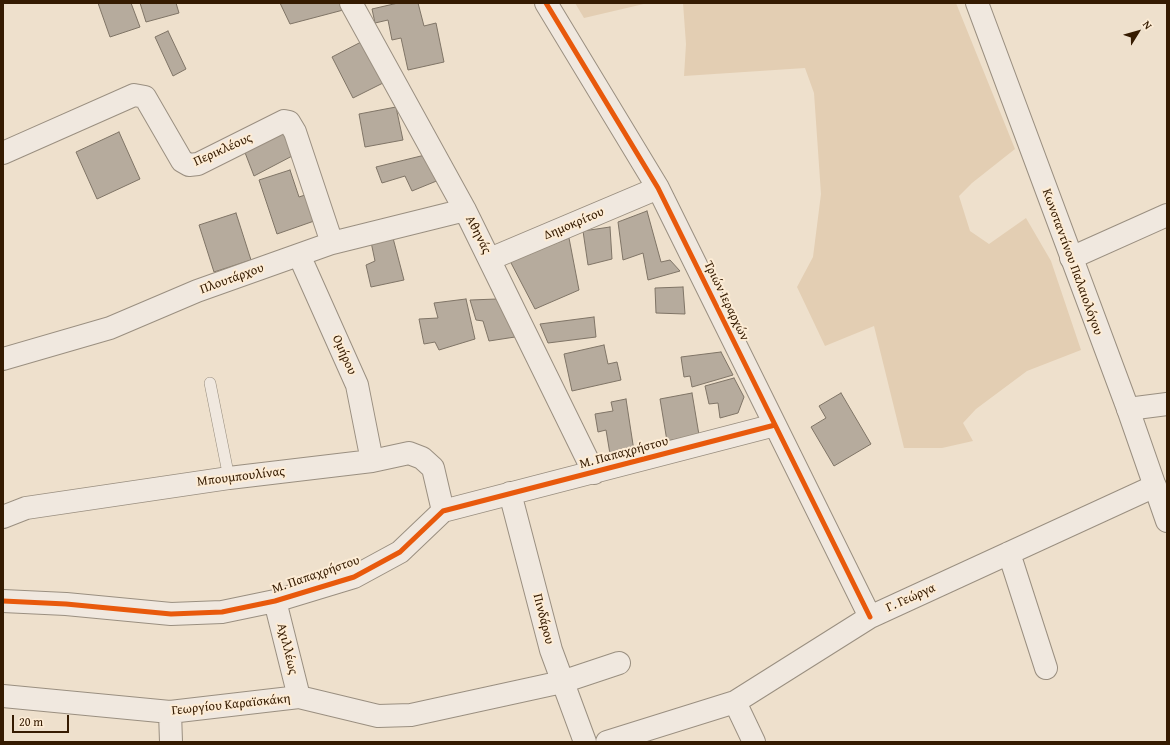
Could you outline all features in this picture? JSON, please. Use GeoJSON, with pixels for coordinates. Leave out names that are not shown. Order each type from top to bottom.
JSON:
{"type":"FeatureCollection","features":[{"type":"Feature","properties":{"kind":"street","name":"Αθηνάς"},"geometry":{"type":"LineString","coordinates":[[351,3],[465,210],[594,473]]}},
{"type":"Feature","properties":{"kind":"street","name":"Τριών Ιεραρχών"},"geometry":{"type":"LineString","coordinates":[[546,3],[658,188],[870,617]]}},
{"type":"Feature","properties":{"kind":"street","name":"Κωνσταντίνου Παλαιολόγου"},"geometry":{"type":"LineString","coordinates":[[977,3],[1128,409],[1167,521]]}},
{"type":"Feature","properties":{"kind":"street","name":"Περικλέους"},"geometry":{"type":"LineString","coordinates":[[3,153],[134,95],[145,96],[182,161],[189,165],[198,164],[284,122],[289,122],[295,132],[332,243]]}},
{"type":"Feature","properties":{"kind":"street","name":"Δημοκρίτου"},"geometry":{"type":"LineString","coordinates":[[490,259],[658,188]]}},
{"type":"Feature","properties":{"kind":"street","name":"Πλουτάρχου"},"geometry":{"type":"LineString","coordinates":[[3,359],[110,328],[197,291],[332,243],[465,210]]}},
{"type":"Feature","properties":{"kind":"street"},"geometry":{"type":"LineString","coordinates":[[1071,258],[1167,215]]}},
{"type":"Feature","properties":{"kind":"street","name":"Ομήρου"},"geometry":{"type":"LineString","coordinates":[[299,255],[357,385],[372,462]]}},
{"type":"Feature","properties":{"kind":"street"},"geometry":{"type":"LineString","coordinates":[[1128,409],[1167,404]]}},
{"type":"Feature","properties":{"kind":"street","name":"Μ. Παπαχρήστου"},"geometry":{"type":"LineString","coordinates":[[3,601],[66,604],[171,614],[222,612],[275,601],[354,576],[400,552],[443,511],[775,425]]}},
{"type":"Feature","properties":{"kind":"street","name":"Μπουμπουλίνας"},"geometry":{"type":"LineString","coordinates":[[3,517],[26,508],[229,478],[372,462],[409,453],[422,458],[433,468],[443,511]]}},
{"type":"Feature","properties":{"kind":"street","name":"Γ. Γεώργα"},"geometry":{"type":"LineString","coordinates":[[606,742],[735,702],[870,617],[1154,486]]}},
{"type":"Feature","properties":{"kind":"street","name":"Πινδάρου"},"geometry":{"type":"LineString","coordinates":[[510,493],[550,650],[585,742]]}},
{"type":"Feature","properties":{"kind":"street"},"geometry":{"type":"LineString","coordinates":[[1009,553],[1046,668]]}},
{"type":"Feature","properties":{"kind":"street","name":"Αχιλλέως"},"geometry":{"type":"LineString","coordinates":[[275,601],[299,697]]}},
{"type":"Feature","properties":{"kind":"street","name":"Γεωργίου Καραϊσκάκη"},"geometry":{"type":"LineString","coordinates":[[3,696],[170,712],[299,697],[378,716],[411,715],[562,682],[619,663]]}},
{"type":"Feature","properties":{"kind":"street"},"geometry":{"type":"LineString","coordinates":[[735,702],[754,742]]}},
{"type":"Feature","properties":{"kind":"street"},"geometry":{"type":"LineString","coordinates":[[170,712],[171,742]]}},
{"type":"Feature","properties":{"kind":"lane"},"geometry":{"type":"LineString","coordinates":[[210,383],[229,478]]}},
{"type":"Feature","properties":{"kind":"shaded area"},"geometry":{"type":"Polygon","coordinates":[[[575,3],[648,3],[584,18],[575,3]]]}},
{"type":"Feature","properties":{"kind":"shaded area"},"geometry":{"type":"Polygon","coordinates":[[[683,3],[956,3],[1015,149],[972,183],[959,196],[970,231],[989,244],[1026,218],[1051,261],[1081,350],[1027,371],[976,409],[963,423],[973,441],[942,448],[904,448],[874,326],[825,346],[797,287],[813,257],[821,194],[814,93],[805,68],[684,76],[686,44],[683,3]]]}},
{"type":"Feature","properties":{"kind":"building"},"geometry":{"type":"Polygon","coordinates":[[[98,3],[131,3],[140,27],[110,37],[98,3]]]}},
{"type":"Feature","properties":{"kind":"building"},"geometry":{"type":"Polygon","coordinates":[[[140,3],[176,3],[179,13],[146,22],[140,3]]]}},
{"type":"Feature","properties":{"kind":"building"},"geometry":{"type":"Polygon","coordinates":[[[280,3],[343,3],[347,9],[290,24],[280,3]]]}},
{"type":"Feature","properties":{"kind":"building"},"geometry":{"type":"Polygon","coordinates":[[[398,3],[418,3],[424,26],[436,23],[444,62],[408,70],[401,38],[392,40],[388,20],[375,23],[372,9],[398,3]]]}},
{"type":"Feature","properties":{"kind":"building"},"geometry":{"type":"Polygon","coordinates":[[[168,31],[186,69],[173,76],[155,37],[168,31]]]}},
{"type":"Feature","properties":{"kind":"building"},"geometry":{"type":"Polygon","coordinates":[[[363,41],[383,83],[353,98],[332,57],[363,41]]]}},
{"type":"Feature","properties":{"kind":"building"},"geometry":{"type":"Polygon","coordinates":[[[396,107],[403,140],[365,147],[359,114],[396,107]]]}},
{"type":"Feature","properties":{"kind":"building"},"geometry":{"type":"Polygon","coordinates":[[[285,128],[296,154],[254,176],[244,150],[285,128]]]}},
{"type":"Feature","properties":{"kind":"building"},"geometry":{"type":"Polygon","coordinates":[[[119,132],[140,179],[97,199],[76,152],[119,132]]]}},
{"type":"Feature","properties":{"kind":"building"},"geometry":{"type":"Polygon","coordinates":[[[425,155],[439,180],[412,191],[405,176],[382,183],[376,167],[425,155]]]}},
{"type":"Feature","properties":{"kind":"building"},"geometry":{"type":"Polygon","coordinates":[[[290,170],[299,197],[308,194],[317,220],[277,234],[259,180],[290,170]]]}},
{"type":"Feature","properties":{"kind":"building"},"geometry":{"type":"Polygon","coordinates":[[[647,211],[661,262],[670,260],[680,271],[648,280],[643,253],[623,260],[618,222],[647,211]]]}},
{"type":"Feature","properties":{"kind":"building"},"geometry":{"type":"Polygon","coordinates":[[[236,213],[251,260],[214,272],[199,225],[236,213]]]}},
{"type":"Feature","properties":{"kind":"building"},"geometry":{"type":"Polygon","coordinates":[[[610,227],[612,259],[588,265],[583,231],[610,227]]]}},
{"type":"Feature","properties":{"kind":"building"},"geometry":{"type":"Polygon","coordinates":[[[393,238],[404,280],[371,287],[366,265],[375,261],[371,242],[393,238]]]}},
{"type":"Feature","properties":{"kind":"building"},"geometry":{"type":"Polygon","coordinates":[[[569,238],[579,290],[535,309],[510,261],[569,238]]]}},
{"type":"Feature","properties":{"kind":"building"},"geometry":{"type":"Polygon","coordinates":[[[683,287],[685,314],[656,313],[655,288],[683,287]]]}},
{"type":"Feature","properties":{"kind":"building"},"geometry":{"type":"Polygon","coordinates":[[[466,299],[475,339],[439,350],[435,342],[424,344],[419,319],[438,318],[434,303],[466,299]]]}},
{"type":"Feature","properties":{"kind":"building"},"geometry":{"type":"Polygon","coordinates":[[[497,299],[515,337],[489,341],[483,321],[476,320],[470,300],[497,299]]]}},
{"type":"Feature","properties":{"kind":"building"},"geometry":{"type":"Polygon","coordinates":[[[594,317],[596,337],[548,343],[540,324],[594,317]]]}},
{"type":"Feature","properties":{"kind":"building"},"geometry":{"type":"Polygon","coordinates":[[[604,345],[608,364],[617,362],[621,380],[572,391],[564,354],[604,345]]]}},
{"type":"Feature","properties":{"kind":"building"},"geometry":{"type":"Polygon","coordinates":[[[721,352],[733,375],[692,387],[690,376],[684,377],[681,357],[721,352]]]}},
{"type":"Feature","properties":{"kind":"building"},"geometry":{"type":"Polygon","coordinates":[[[734,378],[744,397],[738,413],[720,418],[718,403],[709,404],[705,386],[734,378]]]}},
{"type":"Feature","properties":{"kind":"building"},"geometry":{"type":"Polygon","coordinates":[[[692,393],[699,435],[667,441],[660,399],[692,393]]]}},
{"type":"Feature","properties":{"kind":"building"},"geometry":{"type":"Polygon","coordinates":[[[841,393],[871,444],[834,466],[811,427],[826,418],[819,406],[841,393]]]}},
{"type":"Feature","properties":{"kind":"building"},"geometry":{"type":"Polygon","coordinates":[[[626,399],[634,451],[610,454],[606,430],[598,432],[595,414],[613,411],[611,402],[626,399]]]}},
{"type":"Feature","properties":{"kind":"cycle path"},"geometry":{"type":"LineString","coordinates":[[546,3],[658,188],[870,617]]}},
{"type":"Feature","properties":{"kind":"cycle path"},"geometry":{"type":"LineString","coordinates":[[3,601],[66,604],[171,614],[222,612],[275,601],[354,577],[400,552],[443,511],[775,425]]}}]}
